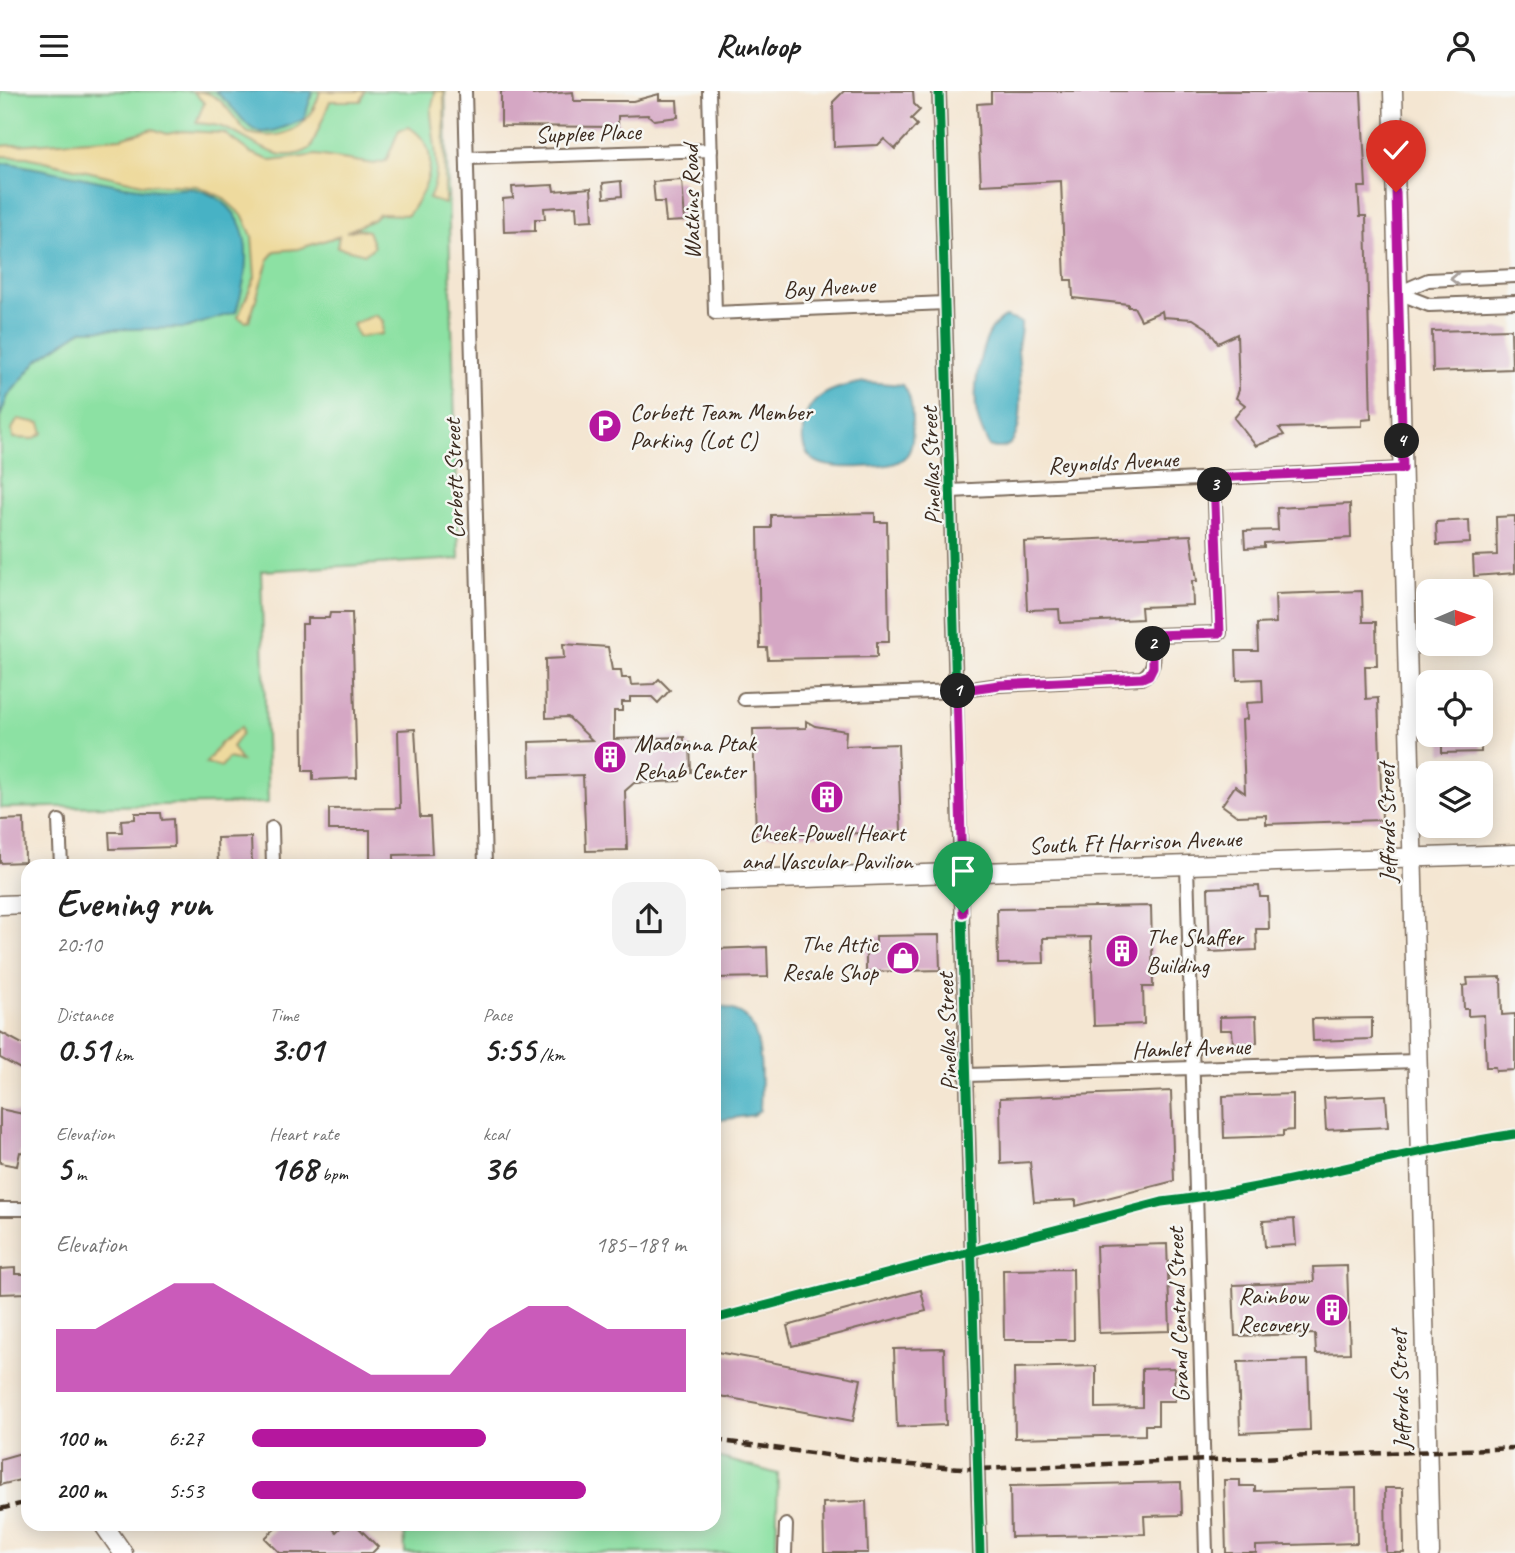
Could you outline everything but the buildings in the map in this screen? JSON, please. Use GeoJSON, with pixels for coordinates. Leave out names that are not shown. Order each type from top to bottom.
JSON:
{"type":"FeatureCollection","features":[{"type":"Feature","properties":{"kind":"street","name":"Corbett Street"},"geometry":{"type":"LineString","coordinates":[[465,91],[485,859]]}},
{"type":"Feature","properties":{"kind":"street","name":"Watkins Road"},"geometry":{"type":"LineString","coordinates":[[709,91],[715,313]]}},
{"type":"Feature","properties":{"kind":"street","name":"Pinellas Street"},"geometry":{"type":"LineString","coordinates":[[939,91],[980,1553]]}},
{"type":"Feature","properties":{"kind":"street","name":"Jeffords Street"},"geometry":{"type":"LineString","coordinates":[[1393,91],[1430,1553]]}},
{"type":"Feature","properties":{"kind":"street","name":"Supplee Place"},"geometry":{"type":"LineString","coordinates":[[467,159],[711,149]]}},
{"type":"Feature","properties":{"kind":"street"},"geometry":{"type":"LineString","coordinates":[[1398,293],[1428,280],[1515,276]]}},
{"type":"Feature","properties":{"kind":"street"},"geometry":{"type":"LineString","coordinates":[[1398,293],[1429,305],[1515,302]]}},
{"type":"Feature","properties":{"kind":"street","name":"Bay Avenue"},"geometry":{"type":"LineString","coordinates":[[715,313],[945,303]]}},
{"type":"Feature","properties":{"kind":"street","name":"Reynolds Avenue"},"geometry":{"type":"LineString","coordinates":[[951,491],[1403,469]]}},
{"type":"Feature","properties":{"kind":"street"},"geometry":{"type":"LineString","coordinates":[[744,699],[957,691],[999,685],[1142,678],[1149,675],[1153,667],[1153,635],[1220,633],[1214,478]]}},
{"type":"Feature","properties":{"kind":"street"},"geometry":{"type":"LineString","coordinates":[[59,821],[61,859]]}},
{"type":"Feature","properties":{"kind":"street"},"geometry":{"type":"LineString","coordinates":[[272,828],[273,859]]}},
{"type":"Feature","properties":{"kind":"street","name":"South Ft Harrison Avenue"},"geometry":{"type":"LineString","coordinates":[[721,881],[1515,854]]}},
{"type":"Feature","properties":{"kind":"street","name":"Grand Central Street"},"geometry":{"type":"LineString","coordinates":[[1188,865],[1206,1553]]}},
{"type":"Feature","properties":{"kind":"street"},"geometry":{"type":"LineString","coordinates":[[0,905],[21,904]]}},
{"type":"Feature","properties":{"kind":"street","name":"Hamlet Avenue"},"geometry":{"type":"LineString","coordinates":[[967,1075],[1417,1061]]}},
{"type":"Feature","properties":{"kind":"street"},"geometry":{"type":"LineString","coordinates":[[0,1209],[21,1209]]}},
{"type":"Feature","properties":{"kind":"street"},"geometry":{"type":"LineString","coordinates":[[785,1553],[786,1525]]}},
{"type":"Feature","properties":{"kind":"street"},"geometry":{"type":"LineString","coordinates":[[108,1531],[124,1553]]}},
{"type":"Feature","properties":{"kind":"green space"},"geometry":{"type":"Polygon","coordinates":[[[0,91],[445,91],[459,559],[261,571],[268,803],[0,808],[0,91]]]}},
{"type":"Feature","properties":{"kind":"green space"},"geometry":{"type":"Polygon","coordinates":[[[721,1458],[778,1474],[776,1553],[405,1553],[404,1531],[721,1531],[721,1458]]]}},
{"type":"Feature","properties":{"kind":"sand"},"geometry":{"type":"Polygon","coordinates":[[[193,91],[218,99],[248,133],[273,135],[294,129],[302,123],[316,104],[320,91],[365,91],[361,101],[330,101],[311,148],[299,154],[287,155],[266,150],[221,127],[196,123],[204,103],[193,91]]]}},
{"type":"Feature","properties":{"kind":"sand"},"geometry":{"type":"Polygon","coordinates":[[[435,91],[444,91],[445,204],[429,199],[436,178],[431,113],[435,91]]]}},
{"type":"Feature","properties":{"kind":"sand"},"geometry":{"type":"Polygon","coordinates":[[[409,127],[420,136],[427,147],[430,169],[422,193],[408,215],[379,214],[373,220],[346,232],[359,229],[368,231],[374,247],[365,254],[337,247],[339,236],[298,249],[275,251],[269,258],[249,321],[246,322],[238,317],[255,277],[252,236],[243,216],[222,197],[197,186],[142,184],[27,157],[0,156],[0,146],[121,138],[153,129],[167,134],[182,131],[224,133],[251,153],[272,161],[316,155],[374,164],[386,161],[399,130],[409,127]]]}},
{"type":"Feature","properties":{"kind":"sand"},"geometry":{"type":"Polygon","coordinates":[[[375,315],[383,321],[382,334],[358,337],[353,324],[375,315]]]}},
{"type":"Feature","properties":{"kind":"sand"},"geometry":{"type":"Polygon","coordinates":[[[18,419],[40,423],[43,433],[33,439],[13,438],[12,429],[18,419]]]}},
{"type":"Feature","properties":{"kind":"sand"},"geometry":{"type":"Polygon","coordinates":[[[241,727],[242,733],[232,747],[241,761],[228,758],[221,767],[206,763],[221,743],[241,727]]]}},
{"type":"Feature","properties":{"kind":"water"},"geometry":{"type":"Polygon","coordinates":[[[215,91],[313,91],[304,119],[284,128],[260,132],[252,129],[215,91]]]}},
{"type":"Feature","properties":{"kind":"water"},"geometry":{"type":"Polygon","coordinates":[[[9,163],[139,188],[195,189],[215,197],[229,208],[239,222],[244,238],[245,274],[236,312],[186,328],[82,330],[38,360],[8,396],[0,417],[0,164],[9,163]]]}},
{"type":"Feature","properties":{"kind":"water"},"geometry":{"type":"Polygon","coordinates":[[[1005,317],[1021,322],[1018,349],[1021,394],[1018,429],[1012,441],[1003,448],[989,446],[978,419],[976,398],[984,345],[996,324],[1005,317]]]}},
{"type":"Feature","properties":{"kind":"water"},"geometry":{"type":"Polygon","coordinates":[[[865,382],[903,385],[906,389],[913,430],[908,454],[896,463],[879,466],[837,467],[816,461],[804,447],[805,419],[809,410],[814,402],[829,392],[865,382]]]}},
{"type":"Feature","properties":{"kind":"water"},"geometry":{"type":"Polygon","coordinates":[[[721,1006],[742,1014],[755,1032],[761,1087],[760,1110],[753,1115],[721,1120],[721,1006]]]}},
{"type":"Feature","properties":{"kind":"railway"},"geometry":{"type":"LineString","coordinates":[[721,1441],[894,1464],[978,1469],[1515,1448]]}},
{"type":"Feature","properties":{"kind":"railway"},"geometry":{"type":"LineString","coordinates":[[0,1509],[21,1504]]}},
{"type":"Feature","properties":{"kind":"cycle path"},"geometry":{"type":"LineString","coordinates":[[939,91],[980,1553]]}},
{"type":"Feature","properties":{"kind":"cycle path"},"geometry":{"type":"LineString","coordinates":[[721,1317],[1162,1202],[1251,1188],[1426,1150],[1515,1134]]}},
{"type":"Feature","properties":{"kind":"place","name":"Corbett Team Member Parking (Lot C)"},"geometry":{"type":"Point","coordinates":[605,426]}},
{"type":"Feature","properties":{"kind":"place","name":"Madonna Ptak Rehab Center"},"geometry":{"type":"Point","coordinates":[610,757]}},
{"type":"Feature","properties":{"kind":"place","name":"Cheek-Powell Heart and Vascular Pavilion"},"geometry":{"type":"Point","coordinates":[827,797]}},
{"type":"Feature","properties":{"kind":"place","name":"The Shaffer Building"},"geometry":{"type":"Point","coordinates":[1122,951]}},
{"type":"Feature","properties":{"kind":"place","name":"The Attic Resale Shop"},"geometry":{"type":"Point","coordinates":[903,958]}},
{"type":"Feature","properties":{"kind":"place","name":"Rainbow Recovery"},"geometry":{"type":"Point","coordinates":[1332,1310]}},
{"type":"Feature","properties":{"kind":"route"},"geometry":{"type":"LineString","coordinates":[[963,913],[957,691],[999,685],[1142,678],[1149,675],[1153,667],[1153,635],[1220,633],[1214,478],[1403,469],[1396,192]]}}]}
